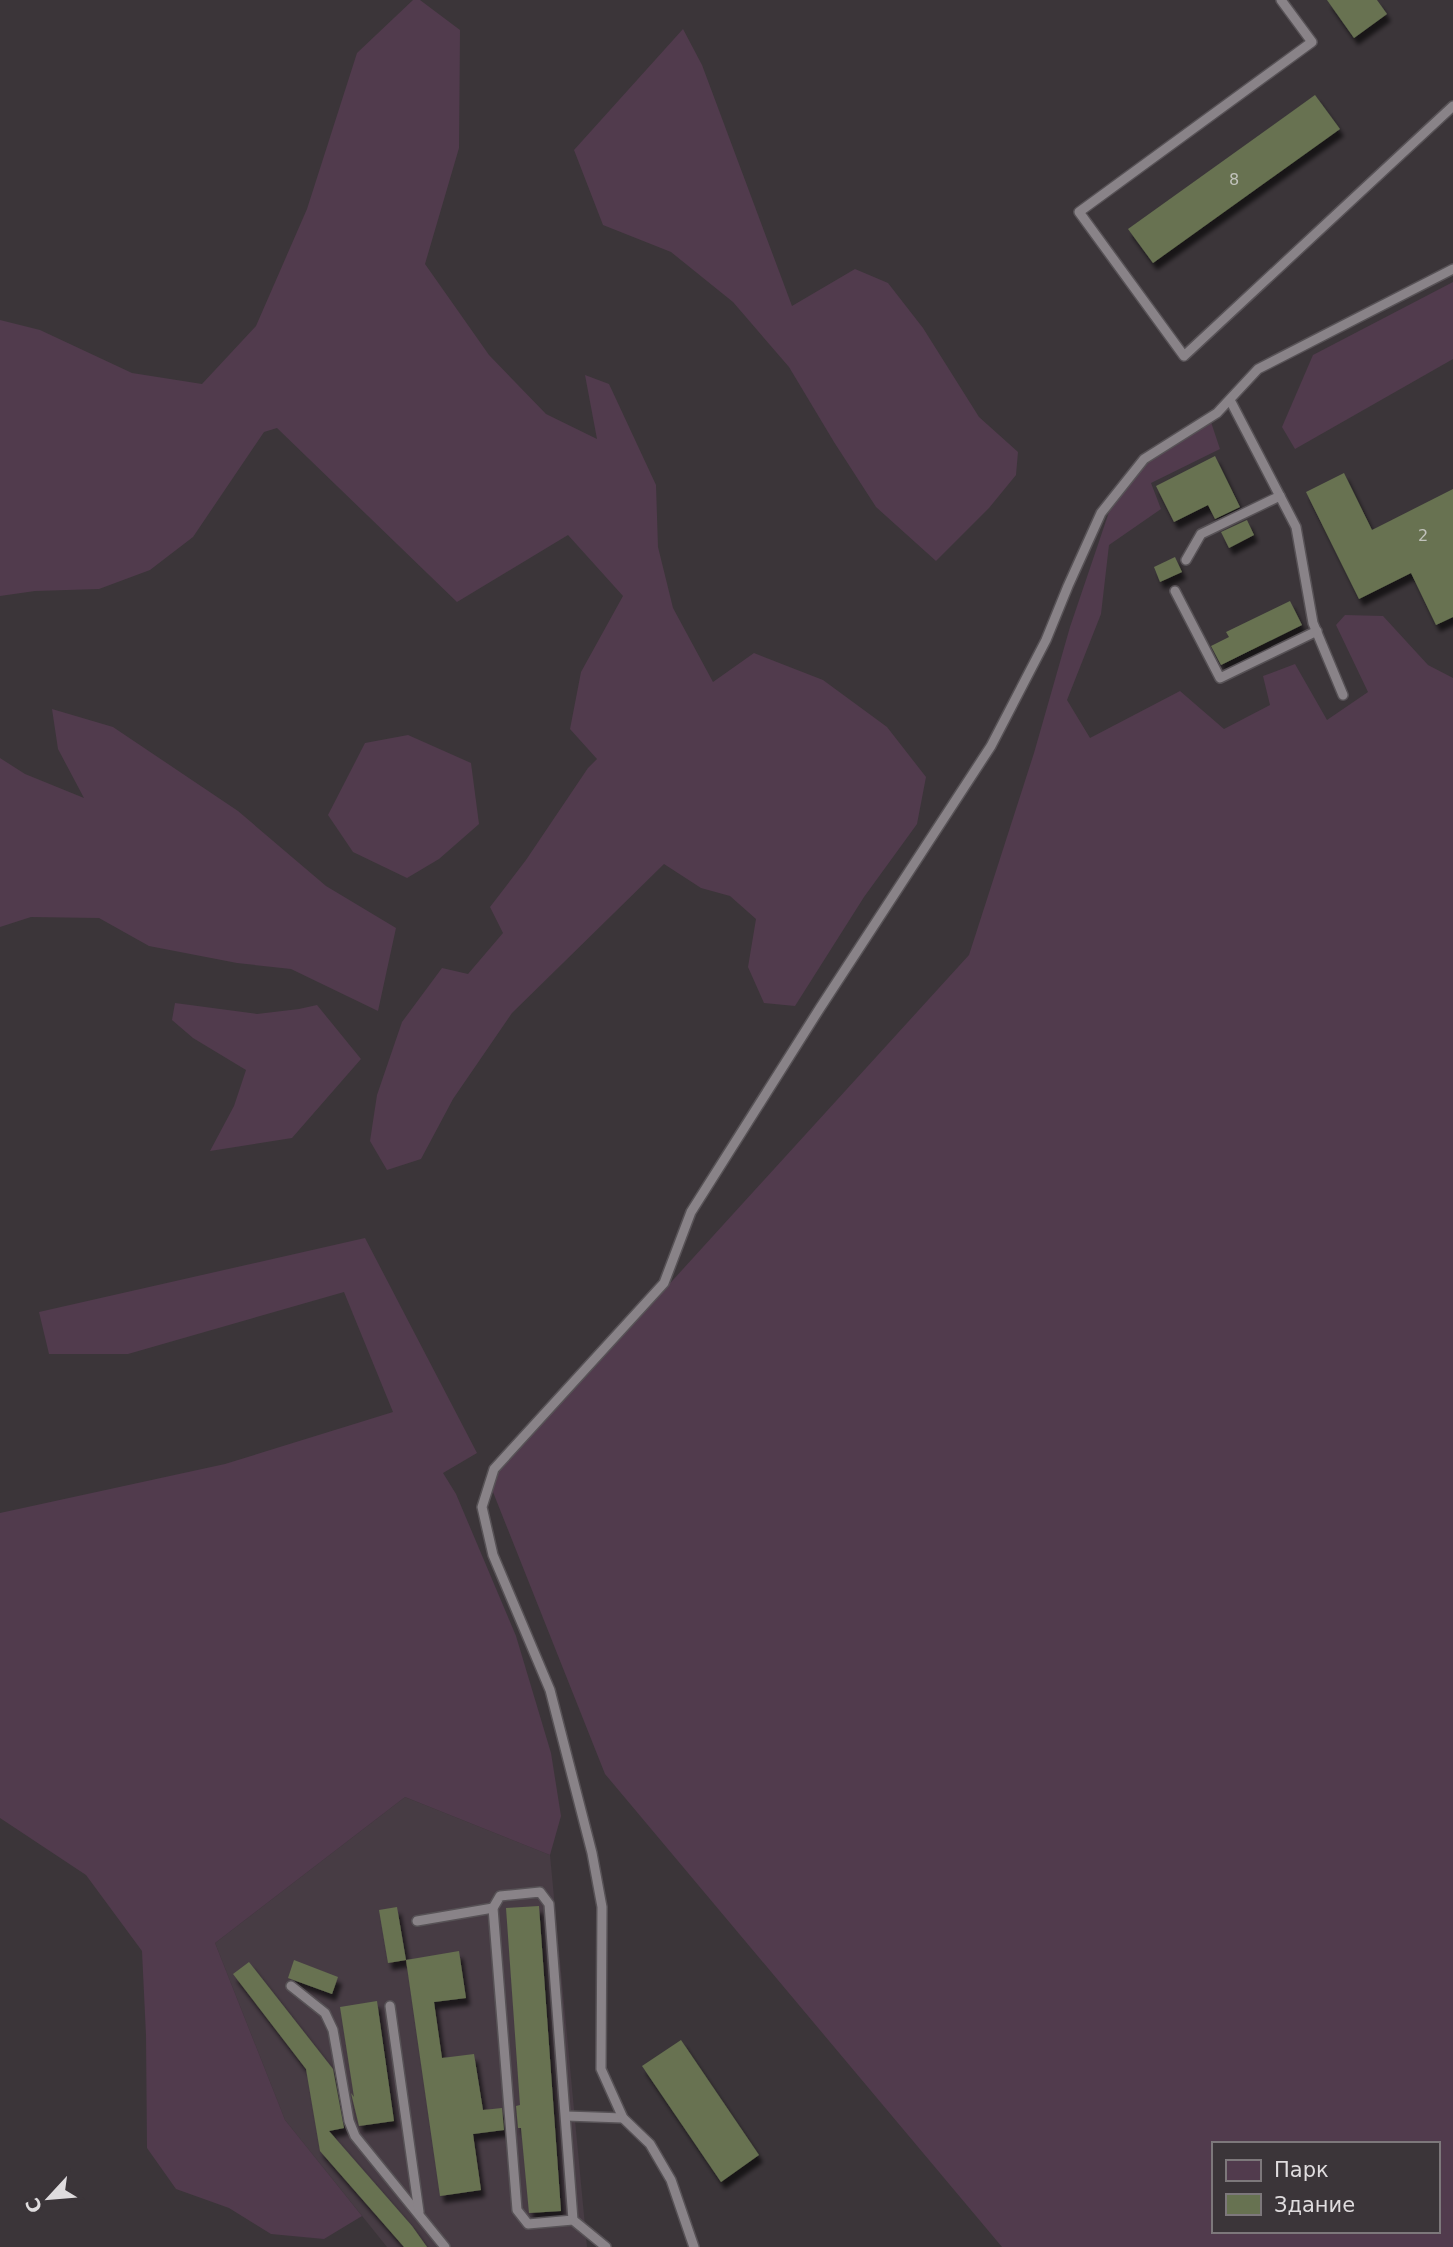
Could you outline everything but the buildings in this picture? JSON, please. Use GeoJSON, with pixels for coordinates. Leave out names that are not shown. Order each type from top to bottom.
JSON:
{"type":"FeatureCollection","features":[{"type":"Feature","properties":{"kind":"lane"},"geometry":{"type":"LineString","coordinates":[[1282,0],[1312,42],[1079,212],[1184,356],[1453,106]]}},
{"type":"Feature","properties":{"kind":"lane"},"geometry":{"type":"LineString","coordinates":[[694,2247],[671,2180],[650,2144],[623,2118],[601,2069],[602,1907],[592,1853],[550,1690],[494,1555],[482,1507],[494,1469],[664,1283],[691,1212],[991,746],[1046,640],[1101,513],[1144,459],[1217,413],[1258,369],[1453,269]]}},
{"type":"Feature","properties":{"kind":"lane"},"geometry":{"type":"LineString","coordinates":[[1230,400],[1296,527],[1313,623],[1343,695]]}},
{"type":"Feature","properties":{"kind":"lane"},"geometry":{"type":"LineString","coordinates":[[1186,559],[1201,534],[1279,496]]}},
{"type":"Feature","properties":{"kind":"lane"},"geometry":{"type":"LineString","coordinates":[[1175,591],[1220,678],[1317,631]]}},
{"type":"Feature","properties":{"kind":"lane"},"geometry":{"type":"LineString","coordinates":[[573,2220],[549,1904],[540,1892],[500,1895],[493,1908],[517,2210],[528,2224],[573,2220],[606,2247]]}},
{"type":"Feature","properties":{"kind":"lane"},"geometry":{"type":"LineString","coordinates":[[417,1921],[493,1908]]}},
{"type":"Feature","properties":{"kind":"lane"},"geometry":{"type":"LineString","coordinates":[[291,1986],[325,2013],[333,2030],[349,2122],[355,2136],[445,2247]]}},
{"type":"Feature","properties":{"kind":"lane"},"geometry":{"type":"LineString","coordinates":[[390,2006],[419,2213]]}},
{"type":"Feature","properties":{"kind":"lane"},"geometry":{"type":"LineString","coordinates":[[566,2116],[623,2118]]}},
{"type":"Feature","properties":{"kind":"shaded area"},"geometry":{"type":"Polygon","coordinates":[[[405,1797],[550,1855],[587,2247],[387,2247],[285,2120],[215,1943],[405,1797]]]}},
{"type":"Feature","properties":{"kind":"green space"},"geometry":{"type":"Polygon","coordinates":[[[413,0],[420,0],[460,30],[459,148],[425,264],[489,355],[546,414],[597,439],[585,375],[609,384],[656,485],[658,547],[673,608],[713,682],[754,653],[823,680],[887,727],[926,777],[917,824],[864,897],[795,1006],[764,1003],[748,967],[756,919],[730,896],[701,888],[664,864],[512,1013],[453,1099],[421,1159],[387,1170],[370,1141],[377,1095],[402,1022],[442,968],[468,974],[503,933],[490,907],[597,759],[570,729],[581,672],[623,596],[568,535],[457,602],[277,428],[264,432],[193,537],[150,570],[99,589],[35,591],[0,596],[0,320],[40,330],[132,373],[202,384],[256,326],[307,209],[357,53],[413,0]]]}},
{"type":"Feature","properties":{"kind":"green space"},"geometry":{"type":"Polygon","coordinates":[[[683,29],[702,65],[792,306],[855,269],[888,283],[923,328],[979,417],[1018,452],[1016,475],[989,508],[936,561],[876,507],[789,367],[733,302],[671,252],[603,225],[574,150],[683,29]]]}},
{"type":"Feature","properties":{"kind":"green space"},"geometry":{"type":"Polygon","coordinates":[[[1453,282],[1453,359],[1295,449],[1282,427],[1313,355],[1453,282]]]}},
{"type":"Feature","properties":{"kind":"green space"},"geometry":{"type":"Polygon","coordinates":[[[1211,422],[1220,449],[1151,483],[1161,509],[1109,545],[1101,614],[1067,700],[1090,738],[1180,691],[1224,729],[1270,705],[1263,676],[1295,664],[1327,720],[1368,692],[1336,625],[1345,615],[1383,616],[1428,665],[1453,678],[1453,2247],[1002,2247],[605,1774],[489,1482],[969,955],[1034,753],[1070,627],[1109,512],[1145,463],[1211,422]]]}},
{"type":"Feature","properties":{"kind":"green space"},"geometry":{"type":"Polygon","coordinates":[[[52,709],[113,727],[238,811],[326,886],[396,928],[378,1011],[291,969],[237,963],[149,946],[99,918],[31,917],[0,927],[0,758],[25,774],[84,798],[58,749],[52,709]]]}},
{"type":"Feature","properties":{"kind":"green space"},"geometry":{"type":"Polygon","coordinates":[[[408,735],[471,763],[479,824],[439,859],[407,878],[353,852],[328,815],[365,743],[408,735]]]}},
{"type":"Feature","properties":{"kind":"green space"},"geometry":{"type":"Polygon","coordinates":[[[175,1003],[257,1014],[317,1005],[361,1059],[292,1138],[210,1151],[234,1106],[246,1070],[193,1038],[172,1020],[175,1003]]]}},
{"type":"Feature","properties":{"kind":"green space"},"geometry":{"type":"Polygon","coordinates":[[[365,1238],[477,1453],[443,1473],[456,1494],[516,1636],[551,1753],[561,1816],[550,1855],[405,1797],[215,1943],[285,2120],[362,2216],[324,2239],[271,2234],[229,2208],[176,2189],[147,2148],[142,1951],[86,1875],[0,1818],[0,1513],[225,1464],[393,1412],[344,1292],[128,1354],[49,1354],[39,1312],[365,1238]]]}}]}
